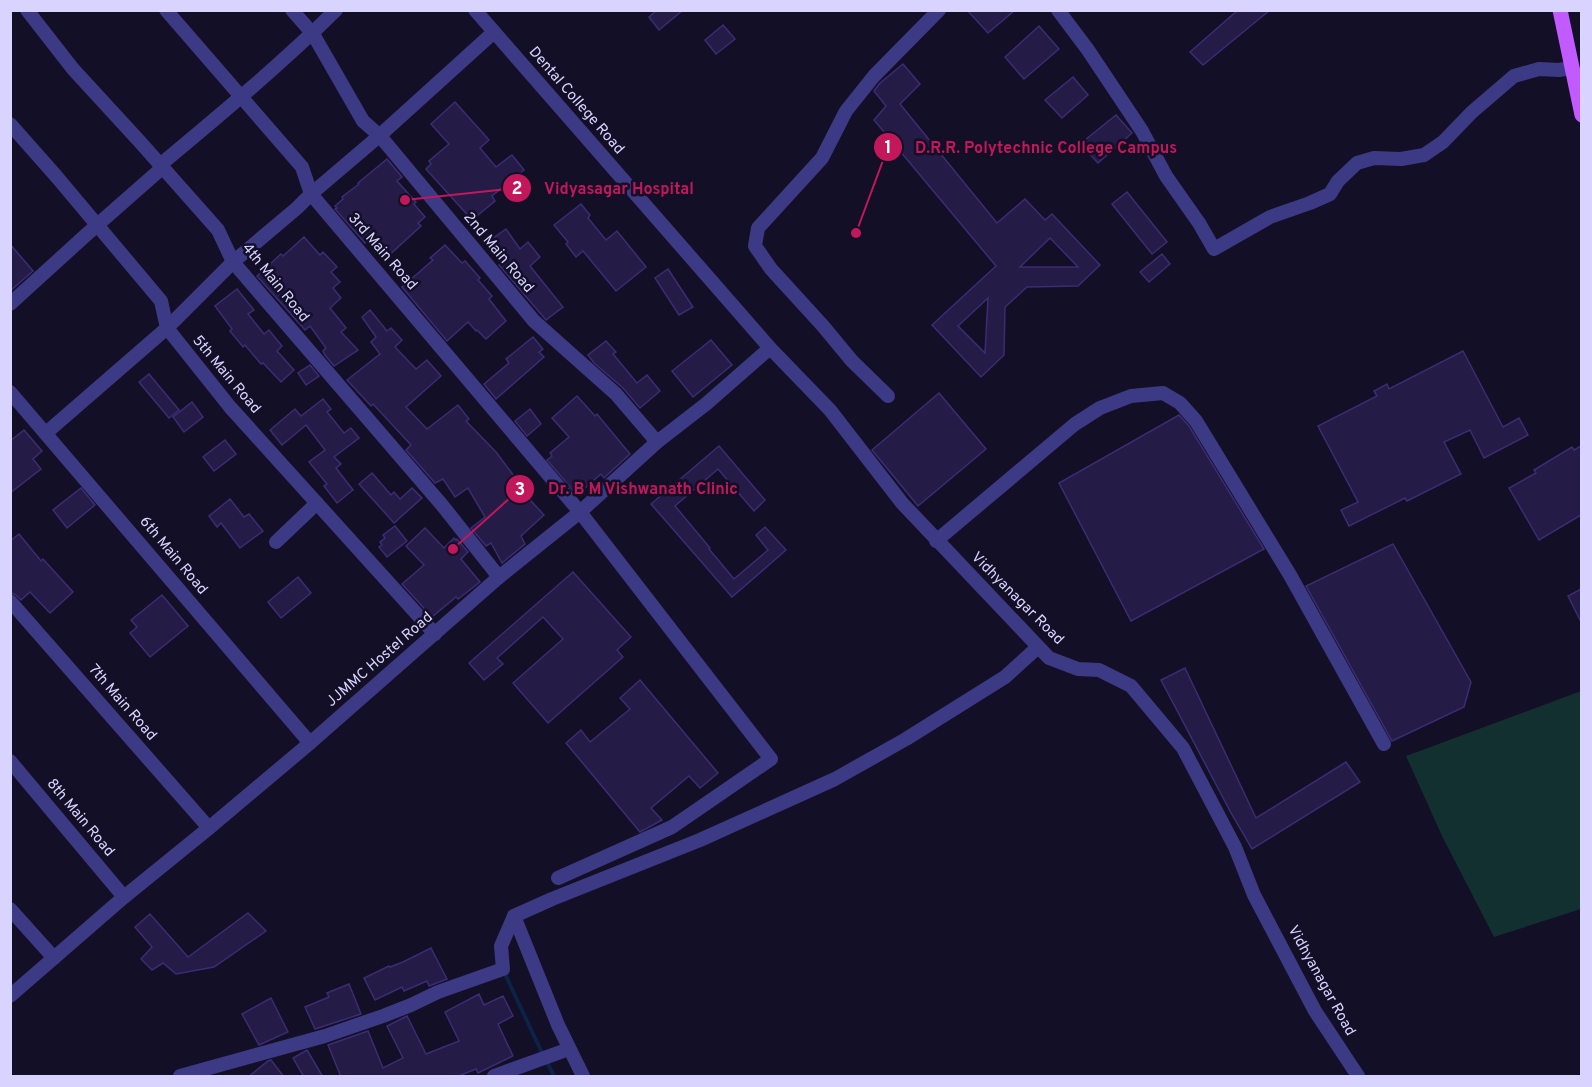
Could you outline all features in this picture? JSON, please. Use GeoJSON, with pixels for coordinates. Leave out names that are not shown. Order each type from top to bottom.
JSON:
{"type":"FeatureCollection","features":[{"type":"Feature","properties":{"kind":"main road"},"geometry":{"type":"LineString","coordinates":[[1560,10],[1581,115]]}},
{"type":"Feature","properties":{"kind":"street","name":"4th Main Road"},"geometry":{"type":"LineString","coordinates":[[27,10],[73,69],[218,230],[233,262],[442,505],[499,577]]}},
{"type":"Feature","properties":{"kind":"street","name":"3rd Main Road"},"geometry":{"type":"LineString","coordinates":[[166,10],[302,167],[310,194],[580,512],[771,759],[672,826],[558,878]]}},
{"type":"Feature","properties":{"kind":"street","name":"2nd Main Road"},"geometry":{"type":"LineString","coordinates":[[292,10],[313,34],[363,121],[380,136],[534,321],[616,394],[657,442]]}},
{"type":"Feature","properties":{"kind":"street"},"geometry":{"type":"LineString","coordinates":[[10,304],[162,168],[160,165],[242,97],[313,34],[336,10]]}},
{"type":"Feature","properties":{"kind":"street","name":"Dental College Road"},"geometry":{"type":"LineString","coordinates":[[475,10],[770,348]]}},
{"type":"Feature","properties":{"kind":"street"},"geometry":{"type":"LineString","coordinates":[[888,396],[852,361],[771,269],[755,246],[758,228],[822,158],[846,111],[874,76],[939,10]]}},
{"type":"Feature","properties":{"kind":"street"},"geometry":{"type":"LineString","coordinates":[[1058,10],[1088,50],[1142,131],[1166,176],[1214,249],[1270,217],[1330,194],[1338,181],[1357,162],[1374,158],[1401,159],[1424,155],[1443,142],[1472,112],[1514,76],[1539,69],[1571,68]]}},
{"type":"Feature","properties":{"kind":"street"},"geometry":{"type":"LineString","coordinates":[[46,433],[166,328],[233,262],[380,136],[494,32]]}},
{"type":"Feature","properties":{"kind":"street","name":"5th Main Road"},"geometry":{"type":"LineString","coordinates":[[10,124],[161,301],[166,328],[230,407],[435,634]]}},
{"type":"Feature","properties":{"kind":"street","name":"JJMMC Hostel Road"},"geometry":{"type":"LineString","coordinates":[[10,996],[770,348]]}},
{"type":"Feature","properties":{"kind":"street","name":"Vidhyanagar Road"},"geometry":{"type":"LineString","coordinates":[[770,348],[830,410],[902,503],[936,541],[1049,658],[1078,669],[1099,669],[1131,686],[1183,748],[1235,847],[1254,895],[1315,1011],[1358,1077]]}},
{"type":"Feature","properties":{"kind":"street","name":"6th Main Road"},"geometry":{"type":"LineString","coordinates":[[10,392],[310,742]]}},
{"type":"Feature","properties":{"kind":"street"},"geometry":{"type":"LineString","coordinates":[[936,541],[1075,424],[1100,408],[1131,396],[1163,393],[1180,403],[1196,421],[1290,575],[1384,744]]}},
{"type":"Feature","properties":{"kind":"street"},"geometry":{"type":"LineString","coordinates":[[276,542],[316,503]]}},
{"type":"Feature","properties":{"kind":"street","name":"7th Main Road"},"geometry":{"type":"LineString","coordinates":[[10,601],[208,828]]}},
{"type":"Feature","properties":{"kind":"street"},"geometry":{"type":"LineString","coordinates":[[180,1077],[325,1036],[503,969],[501,946],[514,916],[700,840],[835,779],[906,739],[1005,676],[1038,647]]}},
{"type":"Feature","properties":{"kind":"street","name":"8th Main Road"},"geometry":{"type":"LineString","coordinates":[[10,761],[124,897]]}},
{"type":"Feature","properties":{"kind":"street"},"geometry":{"type":"LineString","coordinates":[[10,909],[54,958]]}},
{"type":"Feature","properties":{"kind":"street"},"geometry":{"type":"LineString","coordinates":[[514,916],[558,1025],[583,1077]]}},
{"type":"Feature","properties":{"kind":"street"},"geometry":{"type":"LineString","coordinates":[[494,1077],[569,1049]]}},
{"type":"Feature","properties":{"kind":"green space"},"geometry":{"type":"Polygon","coordinates":[[[1581,691],[1581,909],[1494,937],[1442,836],[1406,756],[1581,691]]]}},
{"type":"Feature","properties":{"kind":"building"},"geometry":{"type":"Polygon","coordinates":[[[657,10],[683,10],[659,30],[649,17],[657,10]]]}},
{"type":"Feature","properties":{"kind":"building"},"geometry":{"type":"Polygon","coordinates":[[[967,10],[1015,10],[988,33],[967,10]]]}},
{"type":"Feature","properties":{"kind":"building"},"geometry":{"type":"Polygon","coordinates":[[[1238,10],[1270,10],[1203,65],[1190,52],[1238,10]]]}},
{"type":"Feature","properties":{"kind":"building"},"geometry":{"type":"Polygon","coordinates":[[[723,25],[735,39],[716,54],[705,40],[723,25]]]}},
{"type":"Feature","properties":{"kind":"building"},"geometry":{"type":"Polygon","coordinates":[[[1039,26],[1059,49],[1024,79],[1005,57],[1039,26]]]}},
{"type":"Feature","properties":{"kind":"building"},"geometry":{"type":"Polygon","coordinates":[[[903,64],[920,84],[900,104],[997,223],[1025,199],[1045,220],[1052,214],[1100,265],[1078,286],[1027,287],[1005,307],[1004,355],[981,377],[932,325],[996,266],[874,120],[886,106],[874,91],[903,64]],[[1050,238],[1020,267],[1078,267],[1050,238]],[[988,298],[958,326],[985,353],[988,298]]]}},
{"type":"Feature","properties":{"kind":"building"},"geometry":{"type":"Polygon","coordinates":[[[1073,77],[1088,95],[1062,118],[1045,100],[1073,77]]]}},
{"type":"Feature","properties":{"kind":"building"},"geometry":{"type":"Polygon","coordinates":[[[455,102],[489,140],[480,148],[496,167],[512,155],[524,170],[492,196],[495,201],[472,220],[426,169],[431,164],[429,161],[449,144],[431,124],[455,102]]]}},
{"type":"Feature","properties":{"kind":"building"},"geometry":{"type":"Polygon","coordinates":[[[1116,115],[1132,133],[1098,163],[1080,144],[1116,115]]]}},
{"type":"Feature","properties":{"kind":"building"},"geometry":{"type":"Polygon","coordinates":[[[387,159],[402,177],[397,181],[416,202],[414,204],[425,217],[418,223],[421,226],[385,259],[368,241],[365,243],[335,209],[337,208],[335,206],[343,199],[342,197],[387,159]]]}},
{"type":"Feature","properties":{"kind":"building"},"geometry":{"type":"Polygon","coordinates":[[[1127,192],[1167,242],[1152,254],[1112,204],[1127,192]]]}},
{"type":"Feature","properties":{"kind":"building"},"geometry":{"type":"Polygon","coordinates":[[[581,204],[590,215],[588,218],[606,240],[617,231],[646,267],[616,291],[583,251],[576,257],[566,244],[568,242],[554,225],[581,204]]]}},
{"type":"Feature","properties":{"kind":"building"},"geometry":{"type":"Polygon","coordinates":[[[506,229],[520,249],[528,242],[540,257],[530,266],[563,307],[546,320],[499,265],[503,262],[489,241],[506,229]]]}},
{"type":"Feature","properties":{"kind":"building"},"geometry":{"type":"Polygon","coordinates":[[[304,237],[320,255],[323,252],[337,267],[331,272],[340,282],[333,288],[341,298],[330,308],[346,328],[341,332],[358,350],[334,366],[323,351],[326,348],[310,326],[305,330],[257,276],[304,237]]]}},
{"type":"Feature","properties":{"kind":"building"},"geometry":{"type":"Polygon","coordinates":[[[10,244],[33,271],[10,291],[10,244]]]}},
{"type":"Feature","properties":{"kind":"building"},"geometry":{"type":"Polygon","coordinates":[[[445,245],[462,263],[465,261],[480,278],[478,280],[492,296],[489,299],[506,321],[486,339],[468,322],[447,341],[402,287],[433,260],[430,258],[445,245]]]}},
{"type":"Feature","properties":{"kind":"building"},"geometry":{"type":"Polygon","coordinates":[[[1162,254],[1170,264],[1149,282],[1140,272],[1162,254]]]}},
{"type":"Feature","properties":{"kind":"building"},"geometry":{"type":"Polygon","coordinates":[[[668,269],[693,307],[679,315],[655,278],[668,269]]]}},
{"type":"Feature","properties":{"kind":"building"},"geometry":{"type":"Polygon","coordinates":[[[237,289],[254,310],[248,314],[264,334],[269,330],[282,346],[277,351],[294,370],[281,382],[245,345],[243,347],[215,306],[237,289]]]}},
{"type":"Feature","properties":{"kind":"building"},"geometry":{"type":"Polygon","coordinates":[[[370,310],[387,331],[391,328],[402,340],[395,347],[416,369],[427,360],[441,376],[406,407],[427,429],[458,405],[469,419],[466,421],[496,452],[523,488],[521,490],[544,515],[521,536],[525,544],[502,563],[491,543],[486,546],[471,528],[485,517],[468,488],[455,497],[443,479],[435,483],[406,450],[411,445],[347,380],[380,354],[371,342],[376,337],[362,317],[370,310]]]}},
{"type":"Feature","properties":{"kind":"building"},"geometry":{"type":"Polygon","coordinates":[[[533,337],[543,349],[539,352],[544,357],[496,399],[484,384],[509,363],[506,359],[533,337]]]}},
{"type":"Feature","properties":{"kind":"building"},"geometry":{"type":"Polygon","coordinates":[[[711,340],[732,365],[693,397],[672,371],[711,340]]]}},
{"type":"Feature","properties":{"kind":"building"},"geometry":{"type":"Polygon","coordinates":[[[606,341],[616,352],[613,354],[637,383],[647,375],[660,391],[640,408],[623,388],[588,355],[606,341]]]}},
{"type":"Feature","properties":{"kind":"building"},"geometry":{"type":"Polygon","coordinates":[[[1463,351],[1503,427],[1519,418],[1528,435],[1484,458],[1470,430],[1444,442],[1461,474],[1407,501],[1405,498],[1349,526],[1341,510],[1358,502],[1318,426],[1377,396],[1374,391],[1387,384],[1389,389],[1463,351]]]}},
{"type":"Feature","properties":{"kind":"building"},"geometry":{"type":"Polygon","coordinates":[[[310,365],[319,376],[306,385],[298,373],[310,365]]]}},
{"type":"Feature","properties":{"kind":"building"},"geometry":{"type":"Polygon","coordinates":[[[149,374],[179,410],[169,418],[139,382],[149,374]]]}},
{"type":"Feature","properties":{"kind":"building"},"geometry":{"type":"Polygon","coordinates":[[[939,393],[986,449],[918,506],[872,450],[939,393]]]}},
{"type":"Feature","properties":{"kind":"building"},"geometry":{"type":"Polygon","coordinates":[[[577,396],[595,416],[597,414],[630,454],[604,478],[601,474],[577,495],[547,460],[552,456],[550,453],[569,437],[552,418],[577,396]]]}},
{"type":"Feature","properties":{"kind":"building"},"geometry":{"type":"Polygon","coordinates":[[[323,399],[331,409],[327,412],[344,433],[351,428],[359,438],[334,457],[341,464],[336,468],[353,490],[337,503],[324,486],[327,484],[309,462],[325,450],[306,425],[282,445],[270,430],[295,409],[301,416],[323,399]]]}},
{"type":"Feature","properties":{"kind":"building"},"geometry":{"type":"Polygon","coordinates":[[[192,402],[203,417],[184,432],[173,417],[192,402]]]}},
{"type":"Feature","properties":{"kind":"building"},"geometry":{"type":"Polygon","coordinates":[[[530,409],[541,424],[527,436],[515,421],[530,409]]]}},
{"type":"Feature","properties":{"kind":"building"},"geometry":{"type":"Polygon","coordinates":[[[1179,415],[1189,426],[1264,549],[1131,621],[1059,483],[1179,415]]]}},
{"type":"Feature","properties":{"kind":"building"},"geometry":{"type":"Polygon","coordinates":[[[24,430],[42,451],[33,459],[41,469],[10,493],[10,441],[24,430]]]}},
{"type":"Feature","properties":{"kind":"building"},"geometry":{"type":"Polygon","coordinates":[[[225,440],[236,454],[214,471],[203,457],[225,440]]]}},
{"type":"Feature","properties":{"kind":"building"},"geometry":{"type":"Polygon","coordinates":[[[719,446],[765,500],[754,511],[718,469],[675,506],[734,579],[768,550],[756,535],[765,527],[786,550],[732,597],[651,504],[719,446]]]}},
{"type":"Feature","properties":{"kind":"building"},"geometry":{"type":"Polygon","coordinates":[[[1581,446],[1581,515],[1539,540],[1509,488],[1536,473],[1534,470],[1572,447],[1574,450],[1581,446]]]}},
{"type":"Feature","properties":{"kind":"building"},"geometry":{"type":"Polygon","coordinates":[[[372,473],[391,495],[394,492],[400,499],[412,488],[422,498],[394,523],[359,484],[372,473]]]}},
{"type":"Feature","properties":{"kind":"building"},"geometry":{"type":"Polygon","coordinates":[[[81,488],[95,505],[67,528],[53,510],[81,488]]]}},
{"type":"Feature","properties":{"kind":"building"},"geometry":{"type":"Polygon","coordinates":[[[230,499],[244,517],[249,514],[263,531],[240,548],[221,523],[217,527],[209,516],[230,499]]]}},
{"type":"Feature","properties":{"kind":"building"},"geometry":{"type":"Polygon","coordinates":[[[395,526],[407,541],[387,557],[379,547],[382,545],[380,542],[385,538],[383,535],[395,526]]]}},
{"type":"Feature","properties":{"kind":"building"},"geometry":{"type":"Polygon","coordinates":[[[425,528],[444,548],[454,538],[457,539],[468,552],[461,559],[480,582],[458,599],[456,597],[432,617],[402,584],[424,565],[406,546],[425,528]]]}},
{"type":"Feature","properties":{"kind":"building"},"geometry":{"type":"Polygon","coordinates":[[[19,534],[41,561],[43,559],[73,592],[50,613],[30,592],[21,600],[10,592],[10,541],[19,534]]]}},
{"type":"Feature","properties":{"kind":"building"},"geometry":{"type":"Polygon","coordinates":[[[1393,544],[1471,682],[1464,707],[1392,741],[1306,586],[1393,544]]]}},
{"type":"Feature","properties":{"kind":"building"},"geometry":{"type":"Polygon","coordinates":[[[573,572],[631,637],[617,650],[623,657],[548,723],[513,683],[563,639],[543,617],[497,658],[503,664],[484,680],[469,663],[573,572]]]}},
{"type":"Feature","properties":{"kind":"building"},"geometry":{"type":"Polygon","coordinates":[[[298,577],[311,593],[281,618],[268,602],[298,577]]]}},
{"type":"Feature","properties":{"kind":"building"},"geometry":{"type":"Polygon","coordinates":[[[1581,589],[1581,622],[1568,596],[1581,589]]]}},
{"type":"Feature","properties":{"kind":"building"},"geometry":{"type":"Polygon","coordinates":[[[162,595],[188,626],[150,657],[130,633],[137,627],[131,620],[162,595]]]}},
{"type":"Feature","properties":{"kind":"building"},"geometry":{"type":"Polygon","coordinates":[[[1185,668],[1256,818],[1346,762],[1360,782],[1252,849],[1161,680],[1185,668]]]}},
{"type":"Feature","properties":{"kind":"building"},"geometry":{"type":"Polygon","coordinates":[[[640,680],[718,773],[700,788],[689,776],[651,808],[662,820],[640,832],[566,743],[581,730],[590,742],[630,709],[620,698],[640,680]]]}},
{"type":"Feature","properties":{"kind":"building"},"geometry":{"type":"Polygon","coordinates":[[[248,913],[266,931],[214,967],[176,974],[163,963],[152,970],[141,959],[152,947],[135,927],[150,914],[188,957],[248,913]]]}},
{"type":"Feature","properties":{"kind":"building"},"geometry":{"type":"Polygon","coordinates":[[[431,948],[447,979],[429,986],[427,981],[404,991],[402,987],[375,1000],[364,978],[431,948]]]}},
{"type":"Feature","properties":{"kind":"building"},"geometry":{"type":"Polygon","coordinates":[[[349,984],[361,1014],[315,1029],[305,1007],[329,997],[327,993],[349,984]]]}},
{"type":"Feature","properties":{"kind":"building"},"geometry":{"type":"Polygon","coordinates":[[[479,994],[484,1005],[503,996],[513,1016],[498,1024],[513,1056],[478,1073],[476,1069],[456,1077],[341,1077],[328,1045],[368,1031],[383,1068],[403,1058],[387,1026],[407,1016],[426,1054],[459,1041],[445,1012],[479,994]]]}},
{"type":"Feature","properties":{"kind":"building"},"geometry":{"type":"Polygon","coordinates":[[[271,998],[288,1032],[259,1045],[242,1014],[271,998]]]}},
{"type":"Feature","properties":{"kind":"building"},"geometry":{"type":"Polygon","coordinates":[[[307,1050],[323,1077],[304,1077],[293,1058],[307,1050]]]}},
{"type":"Feature","properties":{"kind":"building"},"geometry":{"type":"Polygon","coordinates":[[[271,1060],[284,1077],[248,1077],[268,1061],[271,1060]]]}},
{"type":"Feature","properties":{"kind":"waterway"},"geometry":{"type":"LineString","coordinates":[[504,972],[543,1055]]}},
{"type":"Feature","properties":{"kind":"waterway"},"geometry":{"type":"LineString","coordinates":[[547,1062],[554,1076]]}},
{"type":"Feature","properties":{"kind":"place","name":"Vidyasagar Hospital"},"geometry":{"type":"Point","coordinates":[405,200]}},
{"type":"Feature","properties":{"kind":"place","name":"D.R.R. Polytechnic College Campus"},"geometry":{"type":"Point","coordinates":[856,233]}},
{"type":"Feature","properties":{"kind":"place","name":"Dr. B M Vishwanath Clinic"},"geometry":{"type":"Point","coordinates":[453,549]}}]}
